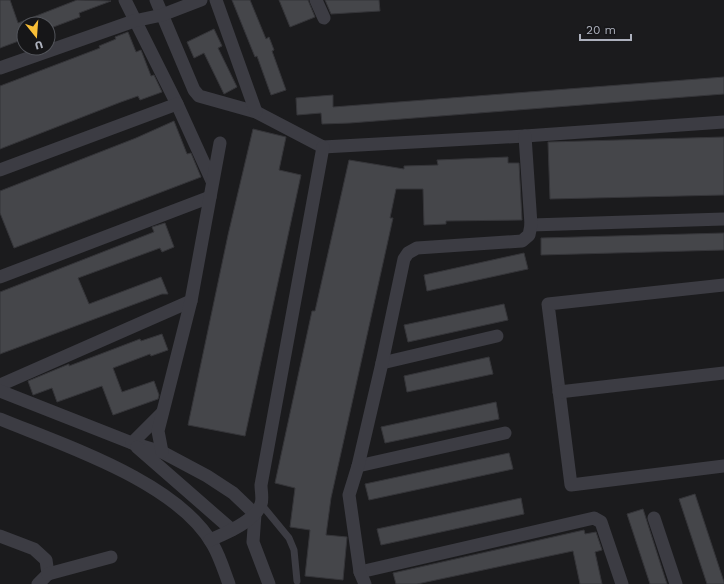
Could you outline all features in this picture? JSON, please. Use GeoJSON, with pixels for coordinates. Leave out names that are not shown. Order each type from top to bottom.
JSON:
{"type":"FeatureCollection","features":[{"type":"Feature","properties":{"kind":"street"},"geometry":{"type":"LineString","coordinates":[[125,0],[134,21],[177,104],[212,182]]}},
{"type":"Feature","properties":{"kind":"street"},"geometry":{"type":"LineString","coordinates":[[156,0],[194,90],[199,96],[256,112],[323,147],[525,136],[724,122]]}},
{"type":"Feature","properties":{"kind":"street"},"geometry":{"type":"LineString","coordinates":[[0,68],[134,21],[162,16],[201,0]]}},
{"type":"Feature","properties":{"kind":"street"},"geometry":{"type":"LineString","coordinates":[[216,0],[256,112]]}},
{"type":"Feature","properties":{"kind":"street"},"geometry":{"type":"LineString","coordinates":[[316,0],[324,18]]}},
{"type":"Feature","properties":{"kind":"street"},"geometry":{"type":"LineString","coordinates":[[0,170],[177,104]]}},
{"type":"Feature","properties":{"kind":"street"},"geometry":{"type":"LineString","coordinates":[[525,136],[532,225],[529,235],[522,241],[417,248],[408,253],[404,259],[382,363],[350,495],[363,578],[594,518],[601,522],[622,584]]}},
{"type":"Feature","properties":{"kind":"street"},"geometry":{"type":"LineString","coordinates":[[162,452],[158,431],[190,302],[220,143]]}},
{"type":"Feature","properties":{"kind":"street"},"geometry":{"type":"LineString","coordinates":[[269,584],[253,542],[261,485],[323,147]]}},
{"type":"Feature","properties":{"kind":"street"},"geometry":{"type":"LineString","coordinates":[[0,277],[210,197]]}},
{"type":"Feature","properties":{"kind":"street"},"geometry":{"type":"LineString","coordinates":[[532,225],[724,219]]}},
{"type":"Feature","properties":{"kind":"street"},"geometry":{"type":"LineString","coordinates":[[724,285],[548,304],[571,486],[724,466]]}},
{"type":"Feature","properties":{"kind":"street"},"geometry":{"type":"LineString","coordinates":[[0,384],[190,302]]}},
{"type":"Feature","properties":{"kind":"street"},"geometry":{"type":"LineString","coordinates":[[382,363],[497,336]]}},
{"type":"Feature","properties":{"kind":"street"},"geometry":{"type":"LineString","coordinates":[[559,392],[724,373]]}},
{"type":"Feature","properties":{"kind":"street"},"geometry":{"type":"LineString","coordinates":[[0,391],[132,443],[162,452],[217,483],[258,509]]}},
{"type":"Feature","properties":{"kind":"street"},"geometry":{"type":"LineString","coordinates":[[132,443],[162,413]]}},
{"type":"Feature","properties":{"kind":"street"},"geometry":{"type":"LineString","coordinates":[[0,419],[117,467],[170,499],[198,525],[210,540],[230,584]]}},
{"type":"Feature","properties":{"kind":"street"},"geometry":{"type":"LineString","coordinates":[[358,466],[505,433]]}},
{"type":"Feature","properties":{"kind":"street"},"geometry":{"type":"LineString","coordinates":[[132,443],[232,530]]}},
{"type":"Feature","properties":{"kind":"street"},"geometry":{"type":"LineString","coordinates":[[210,540],[232,530],[258,509]]}},
{"type":"Feature","properties":{"kind":"street"},"geometry":{"type":"LineString","coordinates":[[654,518],[676,584]]}},
{"type":"Feature","properties":{"kind":"street"},"geometry":{"type":"LineString","coordinates":[[0,536],[34,548],[46,560],[48,574]]}},
{"type":"Feature","properties":{"kind":"street"},"geometry":{"type":"LineString","coordinates":[[38,584],[48,574],[111,557]]}},
{"type":"Feature","properties":{"kind":"lane"},"geometry":{"type":"LineString","coordinates":[[258,509],[289,538],[294,550],[296,581]]}},
{"type":"Feature","properties":{"kind":"building"},"geometry":{"type":"Polygon","coordinates":[[[0,0],[10,0],[16,17],[16,42],[0,48],[0,0]]]}},
{"type":"Feature","properties":{"kind":"building"},"geometry":{"type":"Polygon","coordinates":[[[77,0],[111,1],[79,13],[80,17],[56,26],[56,16],[36,16],[77,0]]]}},
{"type":"Feature","properties":{"kind":"building"},"geometry":{"type":"Polygon","coordinates":[[[232,0],[250,0],[266,39],[269,37],[274,50],[272,51],[286,90],[271,95],[257,56],[255,57],[232,0]]]}},
{"type":"Feature","properties":{"kind":"building"},"geometry":{"type":"Polygon","coordinates":[[[279,0],[308,0],[315,17],[290,27],[279,0]]]}},
{"type":"Feature","properties":{"kind":"building"},"geometry":{"type":"Polygon","coordinates":[[[325,0],[379,0],[380,11],[331,14],[325,0]]]}},
{"type":"Feature","properties":{"kind":"building"},"geometry":{"type":"Polygon","coordinates":[[[214,29],[222,46],[218,48],[237,87],[224,94],[204,53],[194,58],[187,42],[214,29]]]}},
{"type":"Feature","properties":{"kind":"building"},"geometry":{"type":"Polygon","coordinates":[[[128,32],[136,52],[141,50],[151,76],[154,75],[162,92],[140,100],[138,96],[0,149],[0,86],[100,48],[99,46],[128,32]]]}},
{"type":"Feature","properties":{"kind":"building"},"geometry":{"type":"Polygon","coordinates":[[[724,77],[724,94],[350,123],[322,124],[321,113],[297,115],[296,98],[333,95],[333,107],[724,77]]]}},
{"type":"Feature","properties":{"kind":"building"},"geometry":{"type":"Polygon","coordinates":[[[174,121],[187,154],[191,153],[201,177],[14,248],[0,213],[0,191],[136,138],[174,121]]]}},
{"type":"Feature","properties":{"kind":"building"},"geometry":{"type":"Polygon","coordinates":[[[253,129],[286,137],[279,170],[301,175],[245,436],[188,425],[228,235],[253,129]]]}},
{"type":"Feature","properties":{"kind":"building"},"geometry":{"type":"Polygon","coordinates":[[[724,137],[724,195],[550,199],[548,142],[724,137]]]}},
{"type":"Feature","properties":{"kind":"building"},"geometry":{"type":"Polygon","coordinates":[[[508,157],[508,163],[519,163],[522,220],[446,221],[446,224],[424,225],[423,189],[396,189],[390,218],[393,218],[331,498],[326,535],[347,537],[343,580],[305,576],[310,530],[290,527],[295,488],[275,483],[312,311],[315,311],[349,160],[404,169],[404,166],[438,165],[437,160],[508,157]]]}},
{"type":"Feature","properties":{"kind":"building"},"geometry":{"type":"Polygon","coordinates":[[[165,223],[174,247],[162,252],[160,248],[78,278],[89,304],[161,277],[168,294],[162,294],[0,354],[0,292],[154,232],[152,227],[165,223]]]}},
{"type":"Feature","properties":{"kind":"building"},"geometry":{"type":"Polygon","coordinates":[[[724,233],[724,250],[541,255],[541,238],[724,233]]]}},
{"type":"Feature","properties":{"kind":"building"},"geometry":{"type":"Polygon","coordinates":[[[524,253],[528,269],[427,291],[424,275],[524,253]]]}},
{"type":"Feature","properties":{"kind":"building"},"geometry":{"type":"Polygon","coordinates":[[[504,304],[508,320],[408,342],[404,325],[504,304]]]}},
{"type":"Feature","properties":{"kind":"building"},"geometry":{"type":"Polygon","coordinates":[[[162,334],[168,350],[151,356],[150,354],[113,368],[122,392],[154,381],[159,395],[158,399],[113,415],[102,386],[57,402],[52,388],[33,395],[28,381],[69,364],[69,366],[140,339],[141,341],[162,334]]]}},
{"type":"Feature","properties":{"kind":"building"},"geometry":{"type":"Polygon","coordinates":[[[489,357],[493,374],[407,392],[404,376],[489,357]]]}},
{"type":"Feature","properties":{"kind":"building"},"geometry":{"type":"Polygon","coordinates":[[[496,402],[499,419],[385,443],[381,427],[496,402]]]}},
{"type":"Feature","properties":{"kind":"building"},"geometry":{"type":"Polygon","coordinates":[[[509,453],[513,469],[369,500],[365,484],[509,453]]]}},
{"type":"Feature","properties":{"kind":"building"},"geometry":{"type":"Polygon","coordinates":[[[695,494],[724,584],[707,584],[679,499],[695,494]]]}},
{"type":"Feature","properties":{"kind":"building"},"geometry":{"type":"Polygon","coordinates":[[[521,498],[524,514],[381,545],[377,529],[521,498]]]}},
{"type":"Feature","properties":{"kind":"building"},"geometry":{"type":"Polygon","coordinates":[[[643,509],[667,584],[650,584],[627,514],[643,509]]]}},
{"type":"Feature","properties":{"kind":"building"},"geometry":{"type":"Polygon","coordinates":[[[584,530],[585,534],[596,532],[602,550],[595,552],[602,584],[580,584],[573,551],[417,584],[396,584],[393,573],[584,530]]]}}]}
